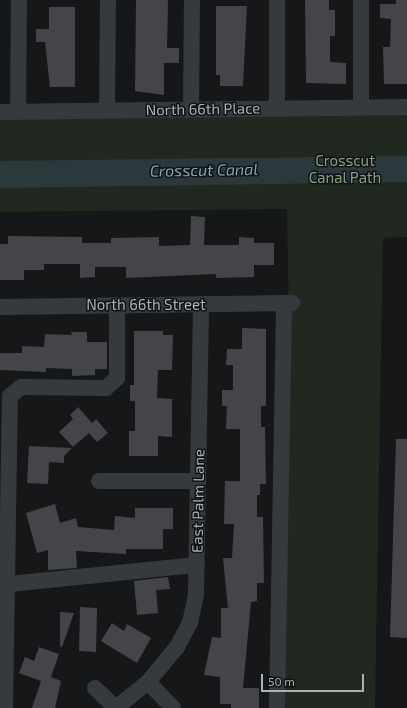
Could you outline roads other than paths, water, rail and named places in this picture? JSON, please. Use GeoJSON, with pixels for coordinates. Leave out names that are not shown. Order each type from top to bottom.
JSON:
{"type":"FeatureCollection","features":[{"type":"Feature","properties":{"kind":"street"},"geometry":{"type":"LineString","coordinates":[[18,111],[19,0]]}},
{"type":"Feature","properties":{"kind":"street"},"geometry":{"type":"LineString","coordinates":[[108,0],[108,110]]}},
{"type":"Feature","properties":{"kind":"street"},"geometry":{"type":"LineString","coordinates":[[191,109],[192,0]]}},
{"type":"Feature","properties":{"kind":"street"},"geometry":{"type":"LineString","coordinates":[[276,108],[277,0]]}},
{"type":"Feature","properties":{"kind":"street"},"geometry":{"type":"LineString","coordinates":[[361,0],[361,107]]}},
{"type":"Feature","properties":{"kind":"street","name":"North 66th Place"},"geometry":{"type":"LineString","coordinates":[[0,112],[407,107]]}},
{"type":"Feature","properties":{"kind":"street","name":"North 66th Street"},"geometry":{"type":"LineString","coordinates":[[0,307],[288,303],[278,708]]}},
{"type":"Feature","properties":{"kind":"street"},"geometry":{"type":"LineString","coordinates":[[5,708],[10,396],[21,387],[106,388],[117,378],[117,305]]}},
{"type":"Feature","properties":{"kind":"street","name":"East Palm Lane"},"geometry":{"type":"LineString","coordinates":[[95,688],[116,708],[148,682],[177,647],[190,623],[196,594],[198,565],[201,305]]}},
{"type":"Feature","properties":{"kind":"street"},"geometry":{"type":"LineString","coordinates":[[99,480],[198,481]]}},
{"type":"Feature","properties":{"kind":"street"},"geometry":{"type":"LineString","coordinates":[[8,584],[198,565]]}},
{"type":"Feature","properties":{"kind":"street"},"geometry":{"type":"LineString","coordinates":[[148,682],[173,708]]}},
{"type":"Feature","properties":{"kind":"water","name":"Crosscut Canal"},"geometry":{"type":"Polygon","coordinates":[[[407,156],[407,182],[0,188],[0,161],[407,156]]]}},
{"type":"Feature","properties":{"kind":"park label","name":"Crosscut Canal Path"},"geometry":{"type":"Point","coordinates":[345,168]}}]}
